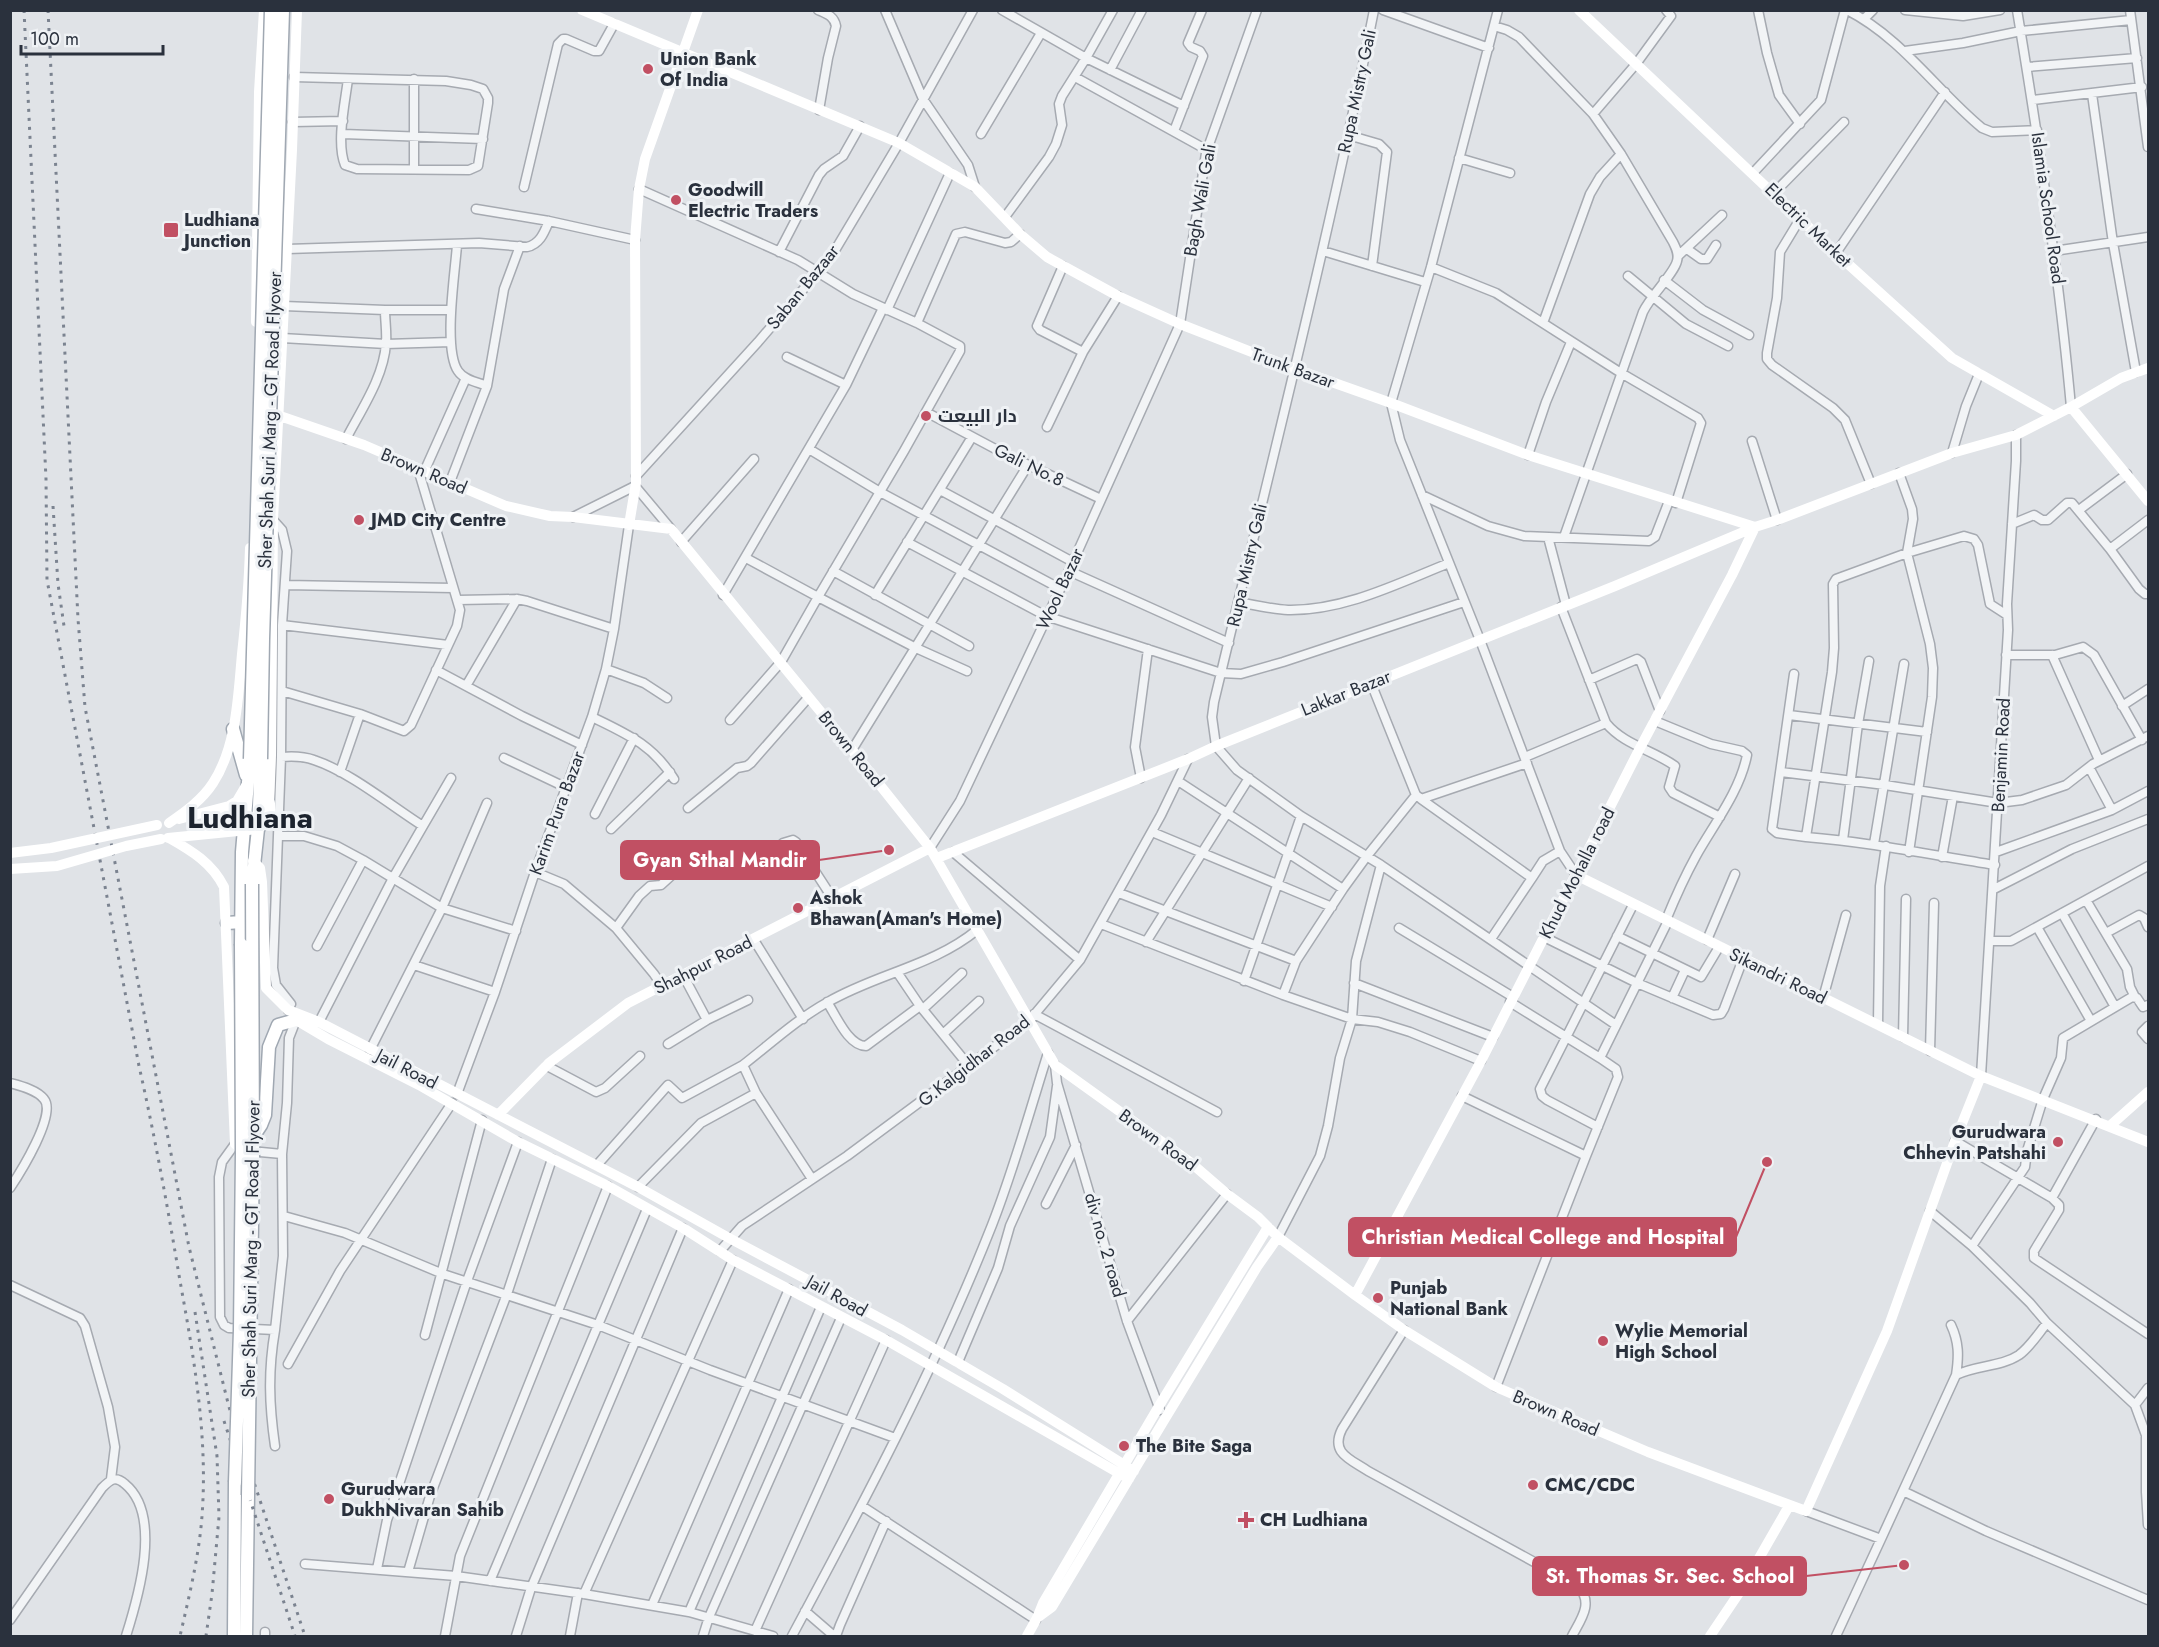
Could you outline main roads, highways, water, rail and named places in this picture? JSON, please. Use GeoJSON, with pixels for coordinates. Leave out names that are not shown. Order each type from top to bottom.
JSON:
{"type":"FeatureCollection","features":[{"type":"Feature","properties":{"kind":"main road","name":"Sher Shah Suri Marg - GT Road Flyover"},"geometry":{"type":"LineString","coordinates":[[234,1636],[242,1153],[240,922],[242,852],[248,782],[272,10]]}},
{"type":"Feature","properties":{"kind":"main road","name":"Sher Shah Suri Marg - GT Road Flyover"},"geometry":{"type":"LineString","coordinates":[[246,1636],[253,1137],[251,892],[258,829],[283,10]]}},
{"type":"Feature","properties":{"kind":"main road"},"geometry":{"type":"LineString","coordinates":[[233,729],[248,782]]}},
{"type":"Feature","properties":{"kind":"main road"},"geometry":{"type":"LineString","coordinates":[[258,829],[269,813],[269,803]]}},
{"type":"Feature","properties":{"kind":"main road"},"geometry":{"type":"LineString","coordinates":[[227,922],[240,922]]}},
{"type":"Feature","properties":{"kind":"main road"},"geometry":{"type":"LineString","coordinates":[[253,1137],[265,1115],[269,1047],[272,1036],[278,1025],[290,1018]]}},
{"type":"Feature","properties":{"kind":"railway"},"geometry":{"type":"LineString","coordinates":[[24,10],[46,479],[47,580],[166,1200],[190,1339],[201,1427],[203,1457],[201,1531],[180,1636]]}},
{"type":"Feature","properties":{"kind":"railway"},"geometry":{"type":"LineString","coordinates":[[48,10],[78,619],[85,707],[189,1247],[229,1407],[305,1636]]}},
{"type":"Feature","properties":{"kind":"railway"},"geometry":{"type":"LineString","coordinates":[[53,506],[58,584],[64,626]]}},
{"type":"Feature","properties":{"kind":"railway"},"geometry":{"type":"LineString","coordinates":[[195,1312],[217,1456],[219,1517],[206,1636]]}},
{"type":"Feature","properties":{"kind":"railway"},"geometry":{"type":"LineString","coordinates":[[224,1421],[295,1636]]}},
{"type":"Feature","properties":{"kind":"place","name":"Union Bank Of India"},"geometry":{"type":"Point","coordinates":[648,69]}},
{"type":"Feature","properties":{"kind":"place","name":"Goodwill Electric Traders"},"geometry":{"type":"Point","coordinates":[676,200]}},
{"type":"Feature","properties":{"kind":"place","name":"Ludhiana Junction"},"geometry":{"type":"Point","coordinates":[171,230]}},
{"type":"Feature","properties":{"kind":"place","name":"دار البیعت"},"geometry":{"type":"Point","coordinates":[926,416]}},
{"type":"Feature","properties":{"kind":"place","name":"JMD City Centre"},"geometry":{"type":"Point","coordinates":[359,520]}},
{"type":"Feature","properties":{"kind":"place","name":"Gyan Sthal Mandir"},"geometry":{"type":"Point","coordinates":[889,850]}},
{"type":"Feature","properties":{"kind":"place","name":"Ashok Bhawan(Aman's Home)"},"geometry":{"type":"Point","coordinates":[798,908]}},
{"type":"Feature","properties":{"kind":"place","name":"Gurudwara Chhevin Patshahi"},"geometry":{"type":"Point","coordinates":[2058,1142]}},
{"type":"Feature","properties":{"kind":"place","name":"Christian Medical College and Hospital"},"geometry":{"type":"Point","coordinates":[1767,1162]}},
{"type":"Feature","properties":{"kind":"place","name":"Punjab National Bank"},"geometry":{"type":"Point","coordinates":[1378,1298]}},
{"type":"Feature","properties":{"kind":"place","name":"Wylie Memorial High School"},"geometry":{"type":"Point","coordinates":[1603,1341]}},
{"type":"Feature","properties":{"kind":"place","name":"The Bite Saga"},"geometry":{"type":"Point","coordinates":[1124,1446]}},
{"type":"Feature","properties":{"kind":"place","name":"CMC/CDC"},"geometry":{"type":"Point","coordinates":[1533,1485]}},
{"type":"Feature","properties":{"kind":"place","name":"Gurudwara DukhNivaran Sahib"},"geometry":{"type":"Point","coordinates":[329,1499]}},
{"type":"Feature","properties":{"kind":"place","name":"CH Ludhiana"},"geometry":{"type":"Point","coordinates":[1246,1520]}},
{"type":"Feature","properties":{"kind":"place","name":"St. Thomas Sr. Sec. School"},"geometry":{"type":"Point","coordinates":[1904,1565]}},
{"type":"Feature","properties":{"kind":"district","name":"Ludhiana"},"geometry":{"type":"Point","coordinates":[250,817]}}]}
